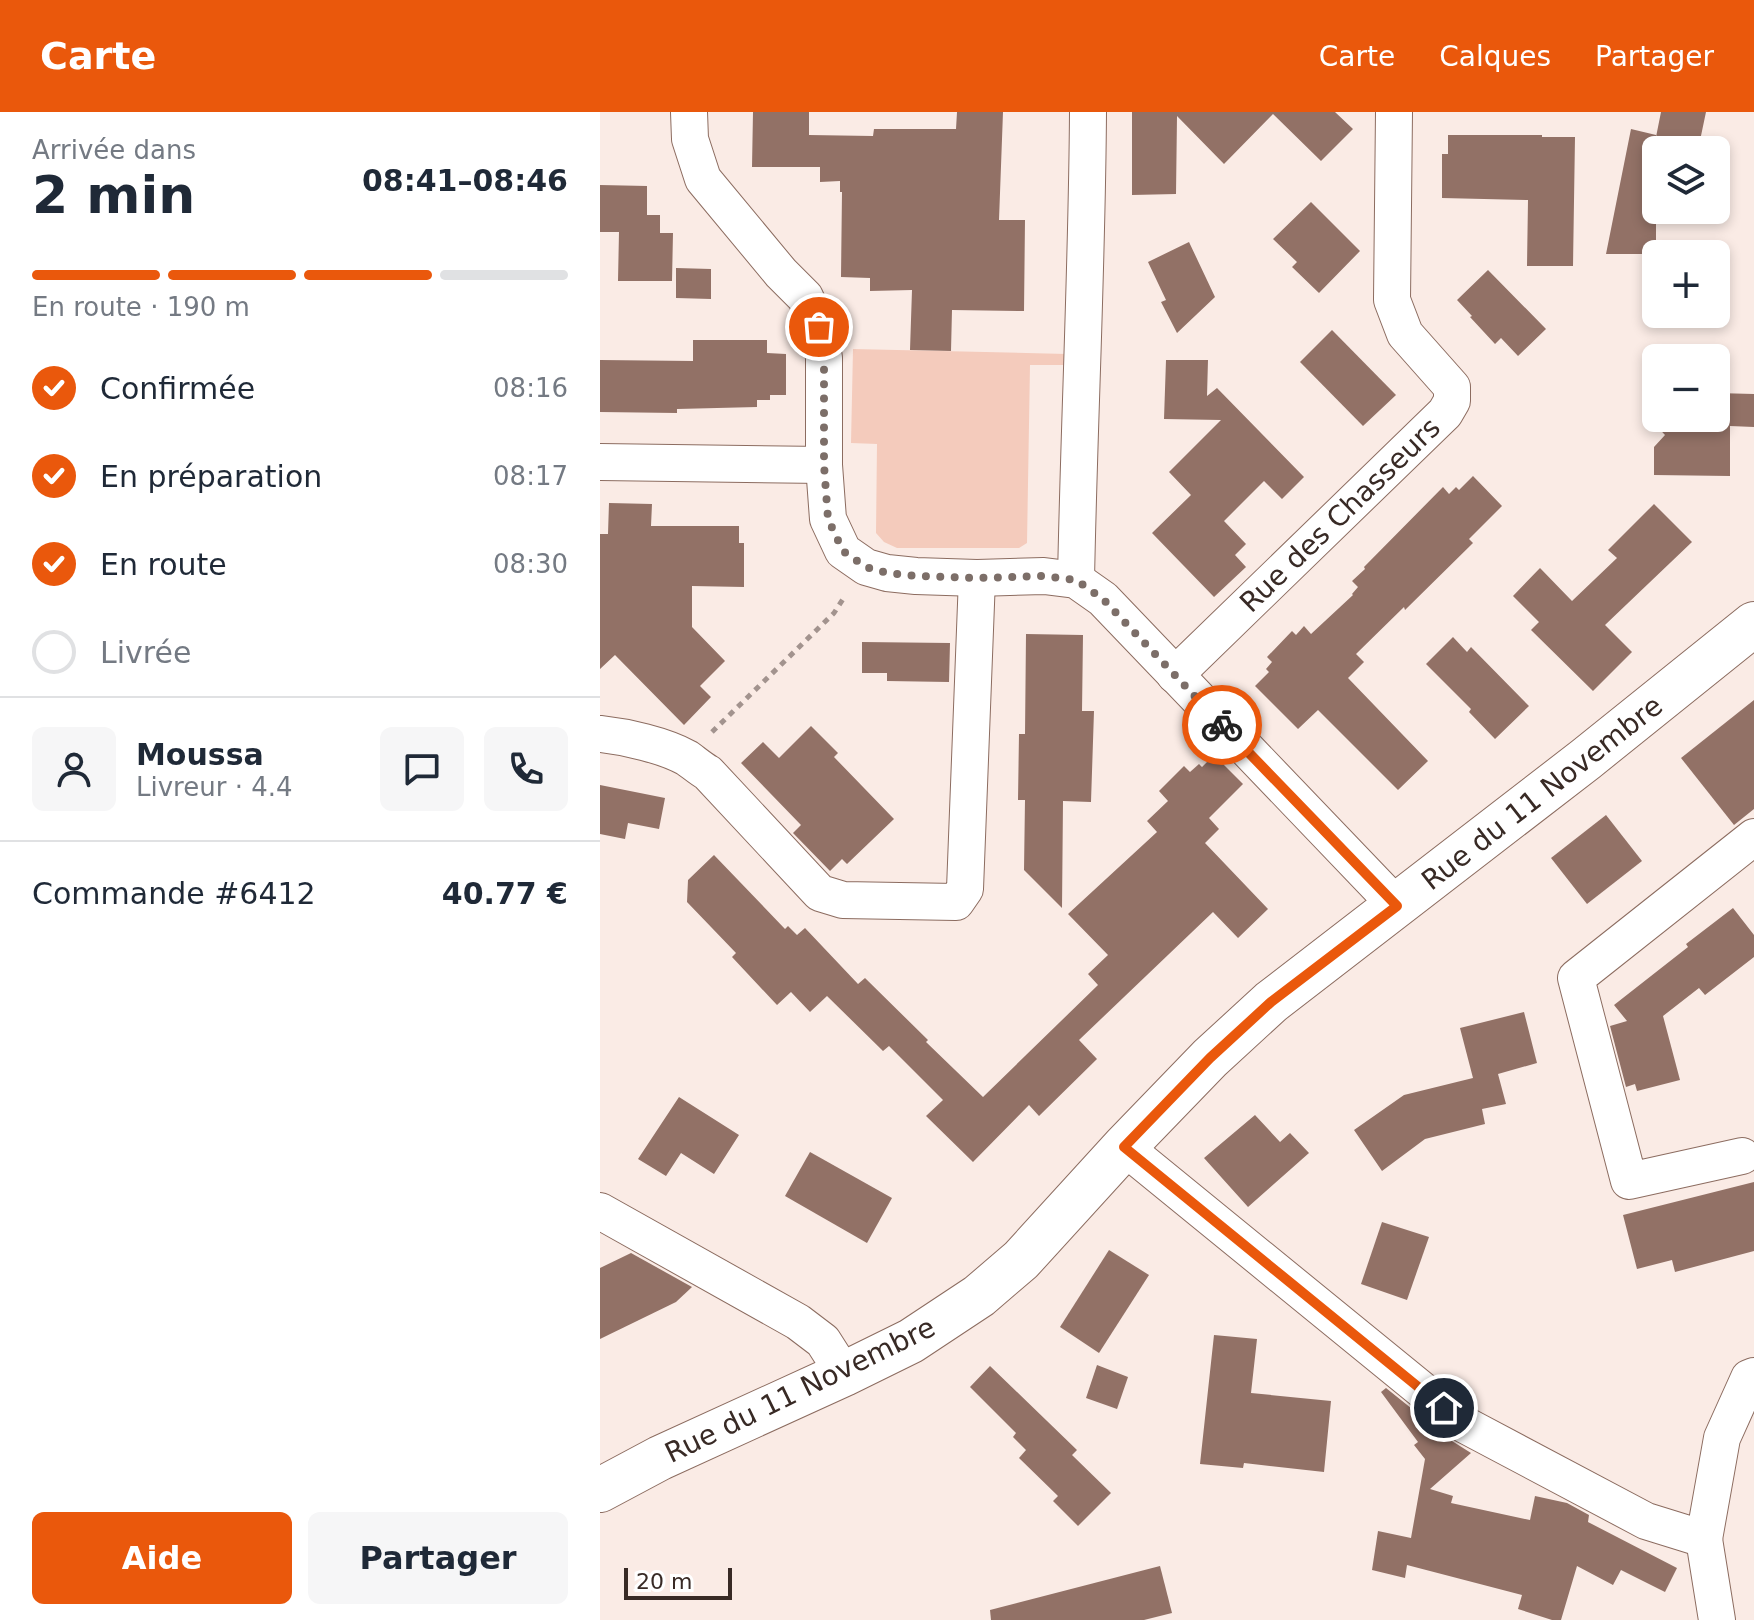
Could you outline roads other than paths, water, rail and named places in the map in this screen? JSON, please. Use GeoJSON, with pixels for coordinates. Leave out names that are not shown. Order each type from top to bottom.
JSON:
{"type":"FeatureCollection","features":[{"type":"Feature","properties":{"kind":"street"},"geometry":{"type":"LineString","coordinates":[[689,112],[690,139],[703,179],[781,273],[805,297],[819,327],[824,358],[824,465],[828,519],[843,551],[866,567],[902,575],[977,578],[1044,576],[1076,580],[1103,599],[1397,906]]}},
{"type":"Feature","properties":{"kind":"street"},"geometry":{"type":"LineString","coordinates":[[1076,580],[1088,112]]}},
{"type":"Feature","properties":{"kind":"street","name":"Rue des Chasseurs"},"geometry":{"type":"LineString","coordinates":[[1175,675],[1445,413],[1452,401],[1452,387],[1405,334],[1392,300],[1394,112]]}},
{"type":"Feature","properties":{"kind":"street"},"geometry":{"type":"LineString","coordinates":[[600,462],[824,465]]}},
{"type":"Feature","properties":{"kind":"street"},"geometry":{"type":"LineString","coordinates":[[600,734],[652,745],[686,758],[708,773],[820,893],[843,900],[956,902],[965,889],[977,578]]}},
{"type":"Feature","properties":{"kind":"street","name":"Rue du 11 Novembre"},"geometry":{"type":"LineString","coordinates":[[600,1490],[660,1458],[911,1341],[979,1296],[1021,1260],[1210,1058],[1271,1002],[1754,624]]}},
{"type":"Feature","properties":{"kind":"street"},"geometry":{"type":"LineString","coordinates":[[1742,1156],[1629,1181],[1576,978],[1754,837]]}},
{"type":"Feature","properties":{"kind":"street"},"geometry":{"type":"LineString","coordinates":[[1124,1147],[1465,1425],[1646,1521],[1704,1539]]}},
{"type":"Feature","properties":{"kind":"street"},"geometry":{"type":"LineString","coordinates":[[600,1211],[798,1322],[823,1341],[844,1374]]}},
{"type":"Feature","properties":{"kind":"street"},"geometry":{"type":"LineString","coordinates":[[1717,1620],[1704,1539],[1722,1438],[1749,1378],[1754,1376]]}}]}
